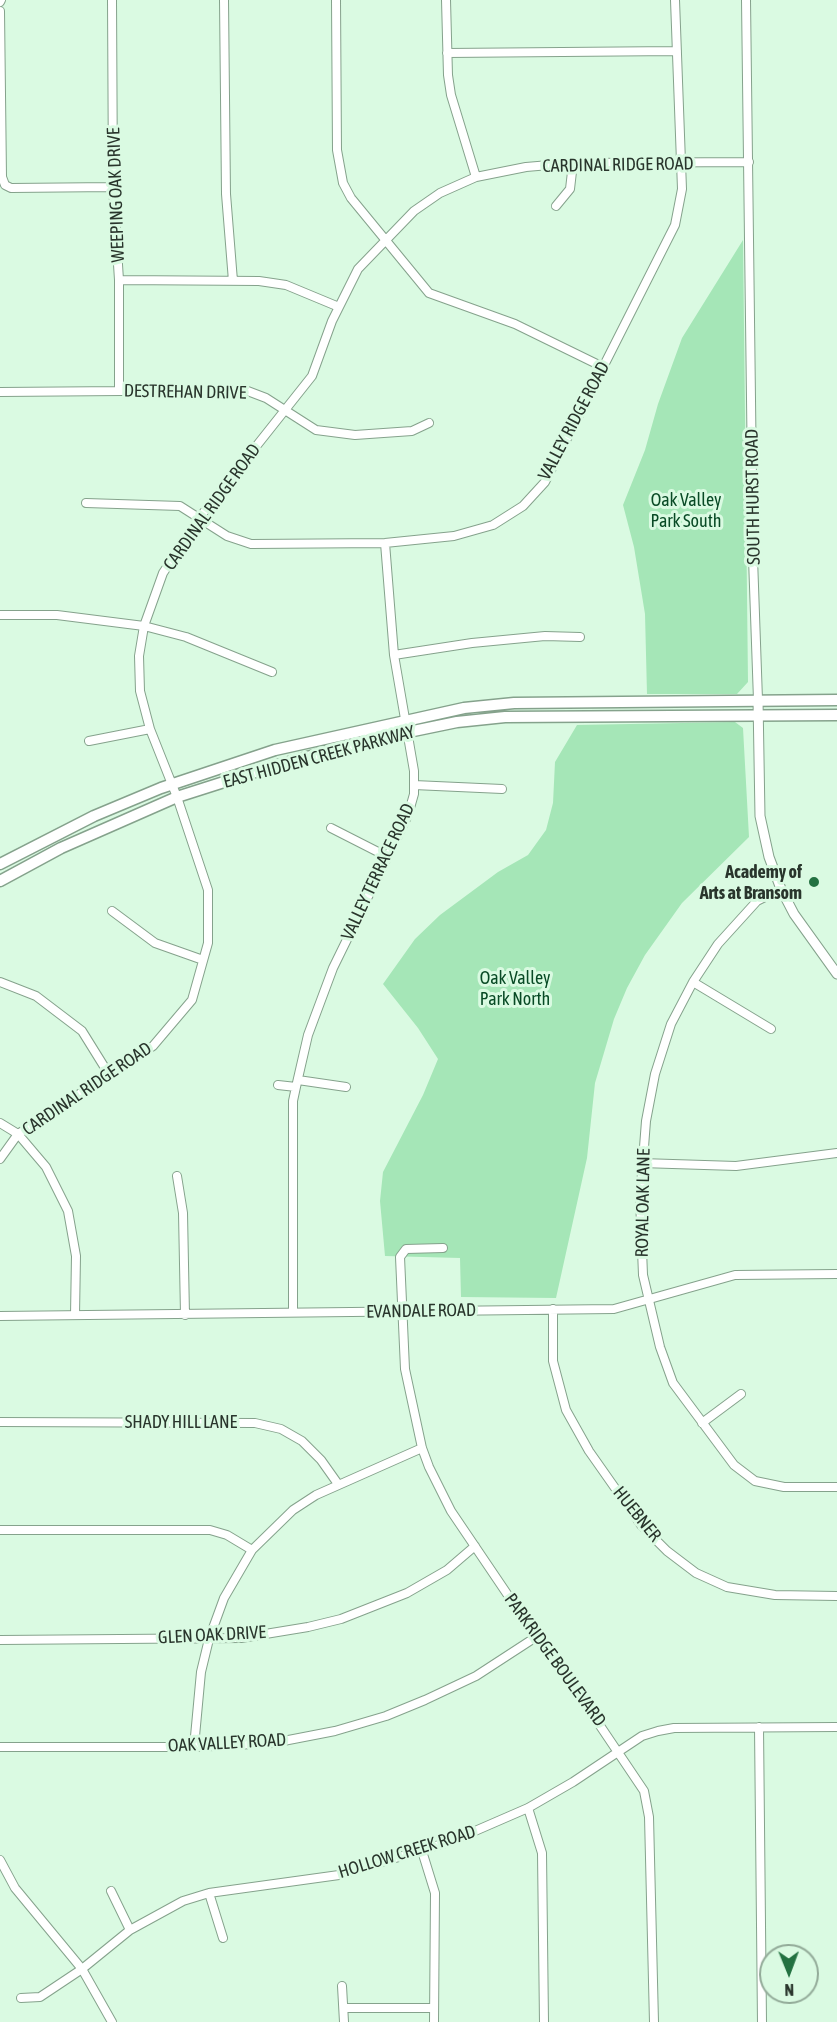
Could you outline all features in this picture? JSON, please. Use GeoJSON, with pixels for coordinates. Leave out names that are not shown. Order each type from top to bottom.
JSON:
{"type":"FeatureCollection","features":[{"type":"Feature","properties":{"kind":"main road","name":"EAST HIDDEN CREEK PARKWAY"},"geometry":{"type":"LineString","coordinates":[[0,864],[94,816],[173,785],[275,750],[464,708],[514,703],[837,700]]}},
{"type":"Feature","properties":{"kind":"main road","name":"EAST HIDDEN CREEK PARKWAY"},"geometry":{"type":"LineString","coordinates":[[0,881],[62,848],[177,797],[271,767],[457,722],[506,717],[837,715]]}},
{"type":"Feature","properties":{"kind":"street","name":"WEEPING OAK DRIVE"},"geometry":{"type":"LineString","coordinates":[[112,0],[113,187],[119,280],[119,391]]}},
{"type":"Feature","properties":{"kind":"street"},"geometry":{"type":"LineString","coordinates":[[224,0],[226,194],[233,281]]}},
{"type":"Feature","properties":{"kind":"street"},"geometry":{"type":"LineString","coordinates":[[336,0],[339,168],[351,198],[429,293],[515,324],[603,367]]}},
{"type":"Feature","properties":{"kind":"street"},"geometry":{"type":"LineString","coordinates":[[446,0],[447,54],[451,95],[476,177]]}},
{"type":"Feature","properties":{"kind":"street","name":"VALLEY RIDGE ROAD"},"geometry":{"type":"LineString","coordinates":[[86,503],[180,506],[226,536],[251,544],[385,543],[454,536],[493,525],[522,506],[545,482],[675,225],[682,189],[682,164],[675,0]]}},
{"type":"Feature","properties":{"kind":"street","name":"SOUTH HURST ROAD"},"geometry":{"type":"LineString","coordinates":[[746,0],[753,558],[760,816],[769,857],[781,889],[815,947],[837,974]]}},
{"type":"Feature","properties":{"kind":"street"},"geometry":{"type":"LineString","coordinates":[[0,10],[2,177],[5,185],[11,188],[113,187]]}},
{"type":"Feature","properties":{"kind":"street"},"geometry":{"type":"LineString","coordinates":[[447,54],[677,51]]}},
{"type":"Feature","properties":{"kind":"street","name":"CARDINAL RIDGE ROAD"},"geometry":{"type":"LineString","coordinates":[[0,1159],[18,1134],[153,1046],[181,1016],[192,1000],[208,943],[208,890],[173,785],[150,729],[140,691],[139,656],[144,626],[163,573],[200,517],[312,376],[339,307],[358,269],[414,211],[440,193],[476,177],[526,167],[573,163],[749,162]]}},
{"type":"Feature","properties":{"kind":"street"},"geometry":{"type":"LineString","coordinates":[[556,206],[570,189],[573,163]]}},
{"type":"Feature","properties":{"kind":"street"},"geometry":{"type":"LineString","coordinates":[[119,280],[233,281],[286,285],[339,307]]}},
{"type":"Feature","properties":{"kind":"street","name":"DESTREHAN DRIVE"},"geometry":{"type":"LineString","coordinates":[[0,392],[245,390],[266,398],[316,430],[355,435],[412,431],[429,423]]}},
{"type":"Feature","properties":{"kind":"street","name":"VALLEY TERRACE ROAD"},"geometry":{"type":"LineString","coordinates":[[293,1312],[293,1101],[308,1035],[333,968],[408,815],[414,785],[394,655],[385,543]]}},
{"type":"Feature","properties":{"kind":"street"},"geometry":{"type":"LineString","coordinates":[[0,615],[57,615],[144,626],[186,637],[272,672]]}},
{"type":"Feature","properties":{"kind":"street"},"geometry":{"type":"LineString","coordinates":[[394,655],[482,642],[545,636],[580,637]]}},
{"type":"Feature","properties":{"kind":"street"},"geometry":{"type":"LineString","coordinates":[[89,741],[150,729]]}},
{"type":"Feature","properties":{"kind":"street"},"geometry":{"type":"LineString","coordinates":[[414,785],[502,789]]}},
{"type":"Feature","properties":{"kind":"street"},"geometry":{"type":"LineString","coordinates":[[331,828],[386,856]]}},
{"type":"Feature","properties":{"kind":"street","name":"ROYAL OAK LANE"},"geometry":{"type":"LineString","coordinates":[[781,889],[757,901],[718,944],[693,982],[671,1024],[655,1074],[641,1163],[639,1238],[647,1300],[673,1383],[734,1465],[755,1481],[784,1487],[837,1487]]}},
{"type":"Feature","properties":{"kind":"street"},"geometry":{"type":"LineString","coordinates":[[112,911],[155,943],[203,960]]}},
{"type":"Feature","properties":{"kind":"street"},"geometry":{"type":"LineString","coordinates":[[0,982],[36,996],[82,1031],[110,1076]]}},
{"type":"Feature","properties":{"kind":"street"},"geometry":{"type":"LineString","coordinates":[[693,982],[771,1029]]}},
{"type":"Feature","properties":{"kind":"street"},"geometry":{"type":"LineString","coordinates":[[278,1085],[297,1083],[346,1087]]}},
{"type":"Feature","properties":{"kind":"street"},"geometry":{"type":"LineString","coordinates":[[0,1123],[18,1134],[46,1167],[68,1211],[76,1256],[75,1315]]}},
{"type":"Feature","properties":{"kind":"street"},"geometry":{"type":"LineString","coordinates":[[641,1163],[736,1166],[837,1153]]}},
{"type":"Feature","properties":{"kind":"street"},"geometry":{"type":"LineString","coordinates":[[177,1176],[183,1213],[185,1315]]}},
{"type":"Feature","properties":{"kind":"street","name":"PARKRIDGE BOULEVARD"},"geometry":{"type":"LineString","coordinates":[[443,1248],[406,1249],[400,1257],[405,1369],[422,1448],[451,1511],[522,1616],[539,1635],[619,1751],[644,1791],[650,1817],[654,2022]]}},
{"type":"Feature","properties":{"kind":"street","name":"EVANDALE ROAD"},"geometry":{"type":"LineString","coordinates":[[0,1316],[614,1309],[735,1275],[837,1274]]}},
{"type":"Feature","properties":{"kind":"street","name":"HUEBNER"},"geometry":{"type":"LineString","coordinates":[[553,1309],[553,1361],[566,1410],[589,1451],[641,1525],[667,1551],[696,1573],[728,1587],[775,1595],[837,1596]]}},
{"type":"Feature","properties":{"kind":"street"},"geometry":{"type":"LineString","coordinates":[[702,1423],[741,1394]]}},
{"type":"Feature","properties":{"kind":"street","name":"SHADY HILL LANE"},"geometry":{"type":"LineString","coordinates":[[0,1422],[255,1423],[281,1429],[302,1441],[321,1460],[338,1484]]}},
{"type":"Feature","properties":{"kind":"street"},"geometry":{"type":"LineString","coordinates":[[194,1747],[201,1672],[209,1639],[224,1598],[252,1550],[293,1510],[338,1484],[422,1448]]}},
{"type":"Feature","properties":{"kind":"street"},"geometry":{"type":"LineString","coordinates":[[0,1530],[210,1530],[227,1535],[252,1550]]}},
{"type":"Feature","properties":{"kind":"street","name":"GLEN OAK DRIVE"},"geometry":{"type":"LineString","coordinates":[[0,1640],[241,1638],[341,1619],[407,1593],[447,1570],[475,1546]]}},
{"type":"Feature","properties":{"kind":"street","name":"OAK VALLEY ROAD"},"geometry":{"type":"LineString","coordinates":[[0,1747],[194,1747],[273,1743],[335,1731],[386,1716],[476,1676],[539,1635]]}},
{"type":"Feature","properties":{"kind":"street"},"geometry":{"type":"LineString","coordinates":[[759,1727],[762,2022]]}},
{"type":"Feature","properties":{"kind":"street","name":"HOLLOW CREEK ROAD"},"geometry":{"type":"LineString","coordinates":[[21,1998],[40,1997],[82,1969],[130,1930],[183,1901],[209,1893],[339,1875],[422,1851],[487,1827],[528,1808],[573,1782],[642,1736],[658,1731],[759,1727],[837,1728]]}},
{"type":"Feature","properties":{"kind":"street"},"geometry":{"type":"LineString","coordinates":[[528,1808],[542,1853],[544,2022]]}},
{"type":"Feature","properties":{"kind":"street"},"geometry":{"type":"LineString","coordinates":[[422,1851],[435,1893],[434,2022]]}},
{"type":"Feature","properties":{"kind":"street"},"geometry":{"type":"LineString","coordinates":[[0,1860],[15,1888],[82,1969],[112,2022]]}},
{"type":"Feature","properties":{"kind":"street"},"geometry":{"type":"LineString","coordinates":[[111,1891],[130,1930]]}},
{"type":"Feature","properties":{"kind":"street"},"geometry":{"type":"LineString","coordinates":[[209,1893],[223,1938]]}},
{"type":"Feature","properties":{"kind":"street"},"geometry":{"type":"LineString","coordinates":[[342,1986],[344,2022]]}},
{"type":"Feature","properties":{"kind":"street"},"geometry":{"type":"LineString","coordinates":[[344,2008],[434,2008]]}},
{"type":"Feature","properties":{"kind":"green space","name":"Oak Valley Park South"},"geometry":{"type":"Polygon","coordinates":[[[743,240],[748,682],[737,694],[647,694],[645,614],[634,547],[623,505],[645,450],[658,404],[682,338],[743,240]]]}},
{"type":"Feature","properties":{"kind":"green space","name":"Oak Valley Park North"},"geometry":{"type":"Polygon","coordinates":[[[735,722],[743,728],[749,837],[682,903],[645,955],[627,988],[614,1019],[595,1083],[587,1158],[556,1298],[461,1297],[460,1258],[385,1256],[380,1201],[383,1172],[423,1095],[438,1059],[418,1028],[383,984],[415,939],[440,915],[498,872],[528,855],[546,830],[553,803],[555,762],[577,725],[735,722]]]}},
{"type":"Feature","properties":{"kind":"place","name":"Academy of Arts at Bransom"},"geometry":{"type":"Point","coordinates":[814,882]}}]}
